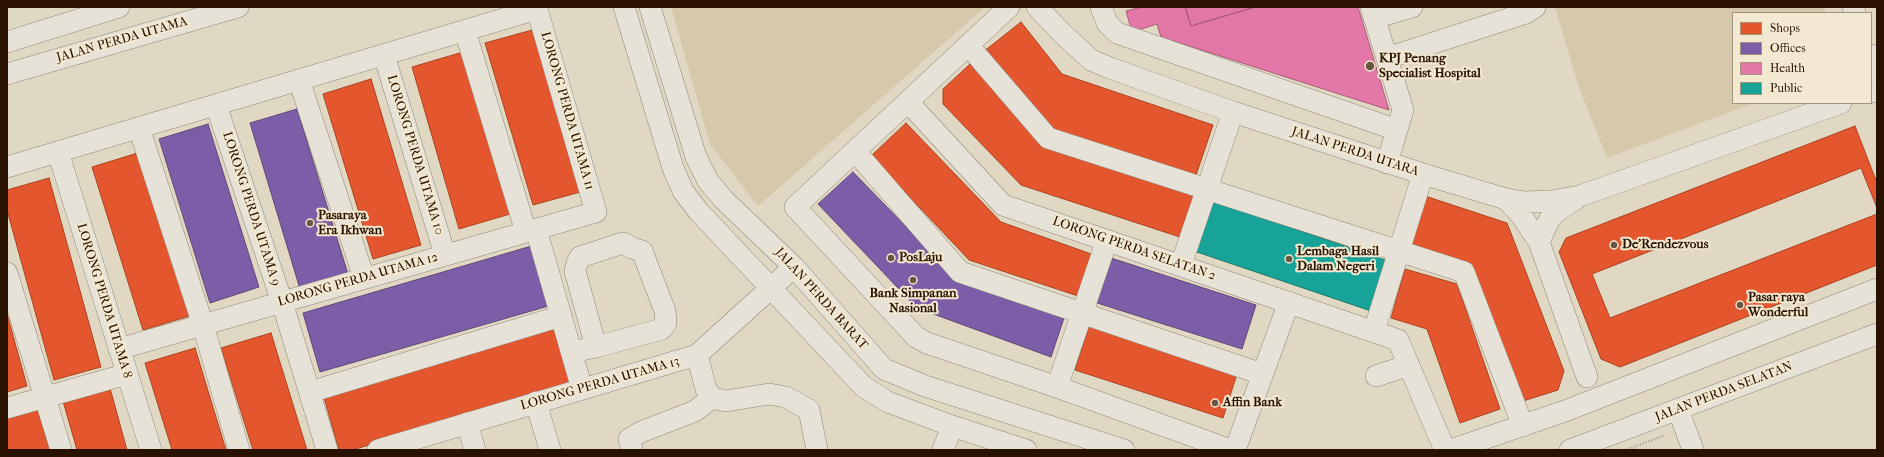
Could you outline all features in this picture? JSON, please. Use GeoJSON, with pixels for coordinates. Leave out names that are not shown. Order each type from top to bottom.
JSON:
{"type":"FeatureCollection","features":[{"type":"Feature","properties":{"kind":"street","name":"JALAN PERDA UTAMA"},"geometry":{"type":"LineString","coordinates":[[7,74],[238,7]]}},
{"type":"Feature","properties":{"kind":"street"},"geometry":{"type":"LineString","coordinates":[[624,7],[673,168],[683,191],[699,212],[864,387],[888,402],[952,426],[972,442],[1026,450]]}},
{"type":"Feature","properties":{"kind":"street","name":"JALAN PERDA BARAT"},"geometry":{"type":"LineString","coordinates":[[650,7],[696,157],[708,181],[724,200],[794,267],[884,369],[925,386],[1124,450]]}},
{"type":"Feature","properties":{"kind":"street"},"geometry":{"type":"LineString","coordinates":[[1009,7],[795,207],[916,337],[927,343],[1057,387],[1231,450]]}},
{"type":"Feature","properties":{"kind":"street","name":"JALAN PERDA UTARA"},"geometry":{"type":"LineString","coordinates":[[1037,7],[1091,60],[1233,112],[1388,163],[1506,199],[1521,214],[1539,242],[1587,377]]}},
{"type":"Feature","properties":{"kind":"street"},"geometry":{"type":"LineString","coordinates":[[1101,7],[1107,23],[1117,33],[1397,130]]}},
{"type":"Feature","properties":{"kind":"street"},"geometry":{"type":"LineString","coordinates":[[1388,163],[1403,110],[1373,13],[1412,7]]}},
{"type":"Feature","properties":{"kind":"street"},"geometry":{"type":"LineString","coordinates":[[1387,58],[1526,13],[1535,7]]}},
{"type":"Feature","properties":{"kind":"street"},"geometry":{"type":"LineString","coordinates":[[7,42],[111,8],[115,42]]}},
{"type":"Feature","properties":{"kind":"street","name":"LORONG PERDA UTAMA 11"},"geometry":{"type":"LineString","coordinates":[[466,31],[537,10],[596,212]]}},
{"type":"Feature","properties":{"kind":"street"},"geometry":{"type":"LineString","coordinates":[[7,167],[466,31],[531,230],[561,316],[582,389]]}},
{"type":"Feature","properties":{"kind":"street"},"geometry":{"type":"LineString","coordinates":[[968,45],[1048,138],[1464,272],[1522,426]]}},
{"type":"Feature","properties":{"kind":"street","name":"LORONG PERDA UTAMA 10"},"geometry":{"type":"LineString","coordinates":[[384,55],[445,255]]}},
{"type":"Feature","properties":{"kind":"street"},"geometry":{"type":"LineString","coordinates":[[1872,58],[1877,71]]}},
{"type":"Feature","properties":{"kind":"street"},"geometry":{"type":"LineString","coordinates":[[299,80],[364,278]]}},
{"type":"Feature","properties":{"kind":"street","name":"LORONG PERDA SELATAN 2"},"geometry":{"type":"LineString","coordinates":[[908,102],[1003,205],[1181,264],[1398,340],[1409,365]]}},
{"type":"Feature","properties":{"kind":"street"},"geometry":{"type":"LineString","coordinates":[[1506,199],[1540,202],[1580,196],[1838,104]]}},
{"type":"Feature","properties":{"kind":"street","name":"LORONG PERDA UTAMA 9"},"geometry":{"type":"LineString","coordinates":[[216,105],[282,302],[327,450]]}},
{"type":"Feature","properties":{"kind":"street"},"geometry":{"type":"LineString","coordinates":[[1181,264],[1233,112]]}},
{"type":"Feature","properties":{"kind":"street"},"geometry":{"type":"LineString","coordinates":[[139,128],[203,325],[240,450]]}},
{"type":"Feature","properties":{"kind":"street"},"geometry":{"type":"LineString","coordinates":[[855,151],[960,272],[1262,374]]}},
{"type":"Feature","properties":{"kind":"street","name":"LORONG PERDA UTAMA 8"},"geometry":{"type":"LineString","coordinates":[[58,152],[151,450]]}},
{"type":"Feature","properties":{"kind":"street"},"geometry":{"type":"LineString","coordinates":[[1374,331],[1423,174]]}},
{"type":"Feature","properties":{"kind":"street"},"geometry":{"type":"LineString","coordinates":[[1539,242],[1549,220],[1557,211],[1580,196]]}},
{"type":"Feature","properties":{"kind":"street","name":"LORONG PERDA UTAMA 12"},"geometry":{"type":"LineString","coordinates":[[119,349],[596,212]]}},
{"type":"Feature","properties":{"kind":"street"},"geometry":{"type":"LineString","coordinates":[[1057,387],[1107,240]]}},
{"type":"Feature","properties":{"kind":"street"},"geometry":{"type":"LineString","coordinates":[[572,352],[596,348],[662,329],[666,323],[665,311],[642,250],[632,248],[623,243],[580,257],[575,271],[596,348]]}},
{"type":"Feature","properties":{"kind":"street","name":"LORONG PERDA UTAMA 13"},"geometry":{"type":"LineString","coordinates":[[378,450],[697,355],[794,267]]}},
{"type":"Feature","properties":{"kind":"street"},"geometry":{"type":"LineString","coordinates":[[7,273],[61,450]]}},
{"type":"Feature","properties":{"kind":"street"},"geometry":{"type":"LineString","coordinates":[[1452,450],[1565,411],[1877,289]]}},
{"type":"Feature","properties":{"kind":"street"},"geometry":{"type":"LineString","coordinates":[[1235,450],[1288,302]]}},
{"type":"Feature","properties":{"kind":"street"},"geometry":{"type":"LineString","coordinates":[[310,392],[561,316]]}},
{"type":"Feature","properties":{"kind":"street","name":"JALAN PERDA SELATAN"},"geometry":{"type":"LineString","coordinates":[[1570,450],[1877,334]]}},
{"type":"Feature","properties":{"kind":"street"},"geometry":{"type":"LineString","coordinates":[[697,355],[706,389],[712,398],[726,401],[769,394],[786,397],[809,410],[817,450]]}},
{"type":"Feature","properties":{"kind":"street"},"geometry":{"type":"LineString","coordinates":[[1376,376],[1409,365],[1445,450]]}},
{"type":"Feature","properties":{"kind":"street"},"geometry":{"type":"LineString","coordinates":[[7,408],[127,374]]}},
{"type":"Feature","properties":{"kind":"street"},"geometry":{"type":"LineString","coordinates":[[1565,411],[1587,377],[1632,385]]}},
{"type":"Feature","properties":{"kind":"street"},"geometry":{"type":"LineString","coordinates":[[914,411],[925,386]]}},
{"type":"Feature","properties":{"kind":"street"},"geometry":{"type":"LineString","coordinates":[[632,450],[629,439],[641,432],[695,411],[712,398]]}},
{"type":"Feature","properties":{"kind":"street"},"geometry":{"type":"LineString","coordinates":[[536,402],[550,450]]}},
{"type":"Feature","properties":{"kind":"street"},"geometry":{"type":"LineString","coordinates":[[1678,409],[1692,450]]}},
{"type":"Feature","properties":{"kind":"street"},"geometry":{"type":"LineString","coordinates":[[467,423],[475,450]]}},
{"type":"Feature","properties":{"kind":"street"},"geometry":{"type":"LineString","coordinates":[[943,450],[952,426]]}},
{"type":"Feature","properties":{"kind":"path"},"geometry":{"type":"LineString","coordinates":[[1626,450],[1666,435]]}},
{"type":"Feature","properties":{"kind":"shaded area"},"geometry":{"type":"Polygon","coordinates":[[[671,7],[985,7],[758,206],[710,144],[671,7]]]}},
{"type":"Feature","properties":{"kind":"shaded area"},"geometry":{"type":"Polygon","coordinates":[[[1555,7],[1824,7],[1826,12],[1732,12],[1732,104],[1751,104],[1607,158],[1579,88],[1555,7]]]}},
{"type":"Feature","properties":{"kind":"building: Shops"},"geometry":{"type":"Polygon","coordinates":[[[1021,22],[1062,74],[1213,125],[1194,181],[1045,130],[983,52],[1021,22]]]}},
{"type":"Feature","properties":{"kind":"building: Shops"},"geometry":{"type":"Polygon","coordinates":[[[536,29],[584,191],[533,205],[485,43],[536,29]]]}},
{"type":"Feature","properties":{"kind":"building: Shops"},"geometry":{"type":"Polygon","coordinates":[[[463,52],[510,214],[459,229],[412,67],[463,52]]]}},
{"type":"Feature","properties":{"kind":"building: Shops"},"geometry":{"type":"Polygon","coordinates":[[[970,64],[1045,143],[1196,194],[1183,238],[1021,185],[943,104],[943,89],[970,64]]]}},
{"type":"Feature","properties":{"kind":"building: Shops"},"geometry":{"type":"Polygon","coordinates":[[[371,79],[421,245],[373,259],[323,94],[371,79]]]}},
{"type":"Feature","properties":{"kind":"building: Shops"},"geometry":{"type":"Polygon","coordinates":[[[906,123],[1001,222],[1094,255],[1078,296],[969,260],[871,156],[906,123]]]}},
{"type":"Feature","properties":{"kind":"building: Shops","name":"De'Rendezvous"},"geometry":{"type":"Polygon","coordinates":[[[1855,126],[1877,183],[1877,208],[1861,168],[1592,274],[1610,318],[1877,214],[1877,265],[1620,367],[1601,359],[1559,252],[1566,238],[1855,126]]]}},
{"type":"Feature","properties":{"kind":"building: Shops"},"geometry":{"type":"Polygon","coordinates":[[[141,152],[193,315],[143,330],[92,167],[141,152]]]}},
{"type":"Feature","properties":{"kind":"building: Shops"},"geometry":{"type":"Polygon","coordinates":[[[49,178],[101,367],[54,380],[7,210],[7,190],[49,178]]]}},
{"type":"Feature","properties":{"kind":"building: Shops"},"geometry":{"type":"Polygon","coordinates":[[[1425,196],[1507,223],[1564,371],[1558,390],[1520,402],[1468,263],[1407,244],[1425,196]]]}},
{"type":"Feature","properties":{"kind":"building: Shops"},"geometry":{"type":"Polygon","coordinates":[[[1405,269],[1457,284],[1500,409],[1460,423],[1427,329],[1391,318],[1405,269]]]}},
{"type":"Feature","properties":{"kind":"building: Shops"},"geometry":{"type":"Polygon","coordinates":[[[7,314],[27,386],[7,392],[7,314]]]}},
{"type":"Feature","properties":{"kind":"building: Shops"},"geometry":{"type":"Polygon","coordinates":[[[1089,326],[1237,374],[1223,418],[1075,370],[1089,326]]]}},
{"type":"Feature","properties":{"kind":"building: Shops"},"geometry":{"type":"Polygon","coordinates":[[[555,327],[573,386],[352,450],[339,450],[323,394],[555,327]]]}},
{"type":"Feature","properties":{"kind":"building: Shops"},"geometry":{"type":"Polygon","coordinates":[[[271,333],[307,450],[253,450],[221,348],[271,333]]]}},
{"type":"Feature","properties":{"kind":"building: Shops"},"geometry":{"type":"Polygon","coordinates":[[[195,348],[226,450],[172,450],[145,363],[195,348]]]}},
{"type":"Feature","properties":{"kind":"building: Shops"},"geometry":{"type":"Polygon","coordinates":[[[110,388],[127,450],[77,450],[63,401],[110,388]]]}},
{"type":"Feature","properties":{"kind":"building: Shops"},"geometry":{"type":"Polygon","coordinates":[[[38,408],[50,450],[7,450],[7,416],[38,408]]]}},
{"type":"Feature","properties":{"kind":"building: Offices"},"geometry":{"type":"Polygon","coordinates":[[[297,109],[348,274],[300,289],[250,123],[297,109]]]}},
{"type":"Feature","properties":{"kind":"building: Offices"},"geometry":{"type":"Polygon","coordinates":[[[208,124],[259,287],[210,303],[159,139],[208,124]]]}},
{"type":"Feature","properties":{"kind":"building: Offices"},"geometry":{"type":"Polygon","coordinates":[[[853,172],[948,270],[1066,312],[1051,357],[917,308],[818,204],[853,172]]]}},
{"type":"Feature","properties":{"kind":"building: Offices"},"geometry":{"type":"Polygon","coordinates":[[[535,245],[552,305],[320,372],[303,313],[535,245]]]}},
{"type":"Feature","properties":{"kind":"building: Offices"},"geometry":{"type":"Polygon","coordinates":[[[1108,257],[1256,305],[1242,349],[1094,302],[1108,257]]]}},
{"type":"Feature","properties":{"kind":"building: Health"},"geometry":{"type":"Polygon","coordinates":[[[1142,7],[1185,7],[1191,26],[1255,7],[1358,7],[1389,110],[1161,37],[1157,24],[1132,32],[1126,11],[1142,7]]]}},
{"type":"Feature","properties":{"kind":"building: Health"},"geometry":{"type":"Polygon","coordinates":[[[1185,7],[1255,7],[1191,26],[1185,7]]]}},
{"type":"Feature","properties":{"kind":"building: Public"},"geometry":{"type":"Polygon","coordinates":[[[1217,202],[1385,260],[1386,272],[1374,312],[1194,251],[1207,208],[1217,202]]]}},
{"type":"Feature","properties":{"kind":"place","name":"KPJ Penang Specialist Hospital"},"geometry":{"type":"Point","coordinates":[1370,66]}},
{"type":"Feature","properties":{"kind":"place","name":"Pasaraya Era Ikhwan"},"geometry":{"type":"Point","coordinates":[310,223]}},
{"type":"Feature","properties":{"kind":"place","name":"De'Rendezvous"},"geometry":{"type":"Point","coordinates":[1614,245]}},
{"type":"Feature","properties":{"kind":"place","name":"PosLaju"},"geometry":{"type":"Point","coordinates":[891,258]}},
{"type":"Feature","properties":{"kind":"place","name":"Lembaga Hasil Dalam Negeri"},"geometry":{"type":"Point","coordinates":[1289,259]}},
{"type":"Feature","properties":{"kind":"place","name":"Bank Simpanan Nasional"},"geometry":{"type":"Point","coordinates":[913,280]}},
{"type":"Feature","properties":{"kind":"place","name":"Pasar raya Wonderful"},"geometry":{"type":"Point","coordinates":[1740,305]}},
{"type":"Feature","properties":{"kind":"place","name":"Affin Bank"},"geometry":{"type":"Point","coordinates":[1215,403]}}]}
